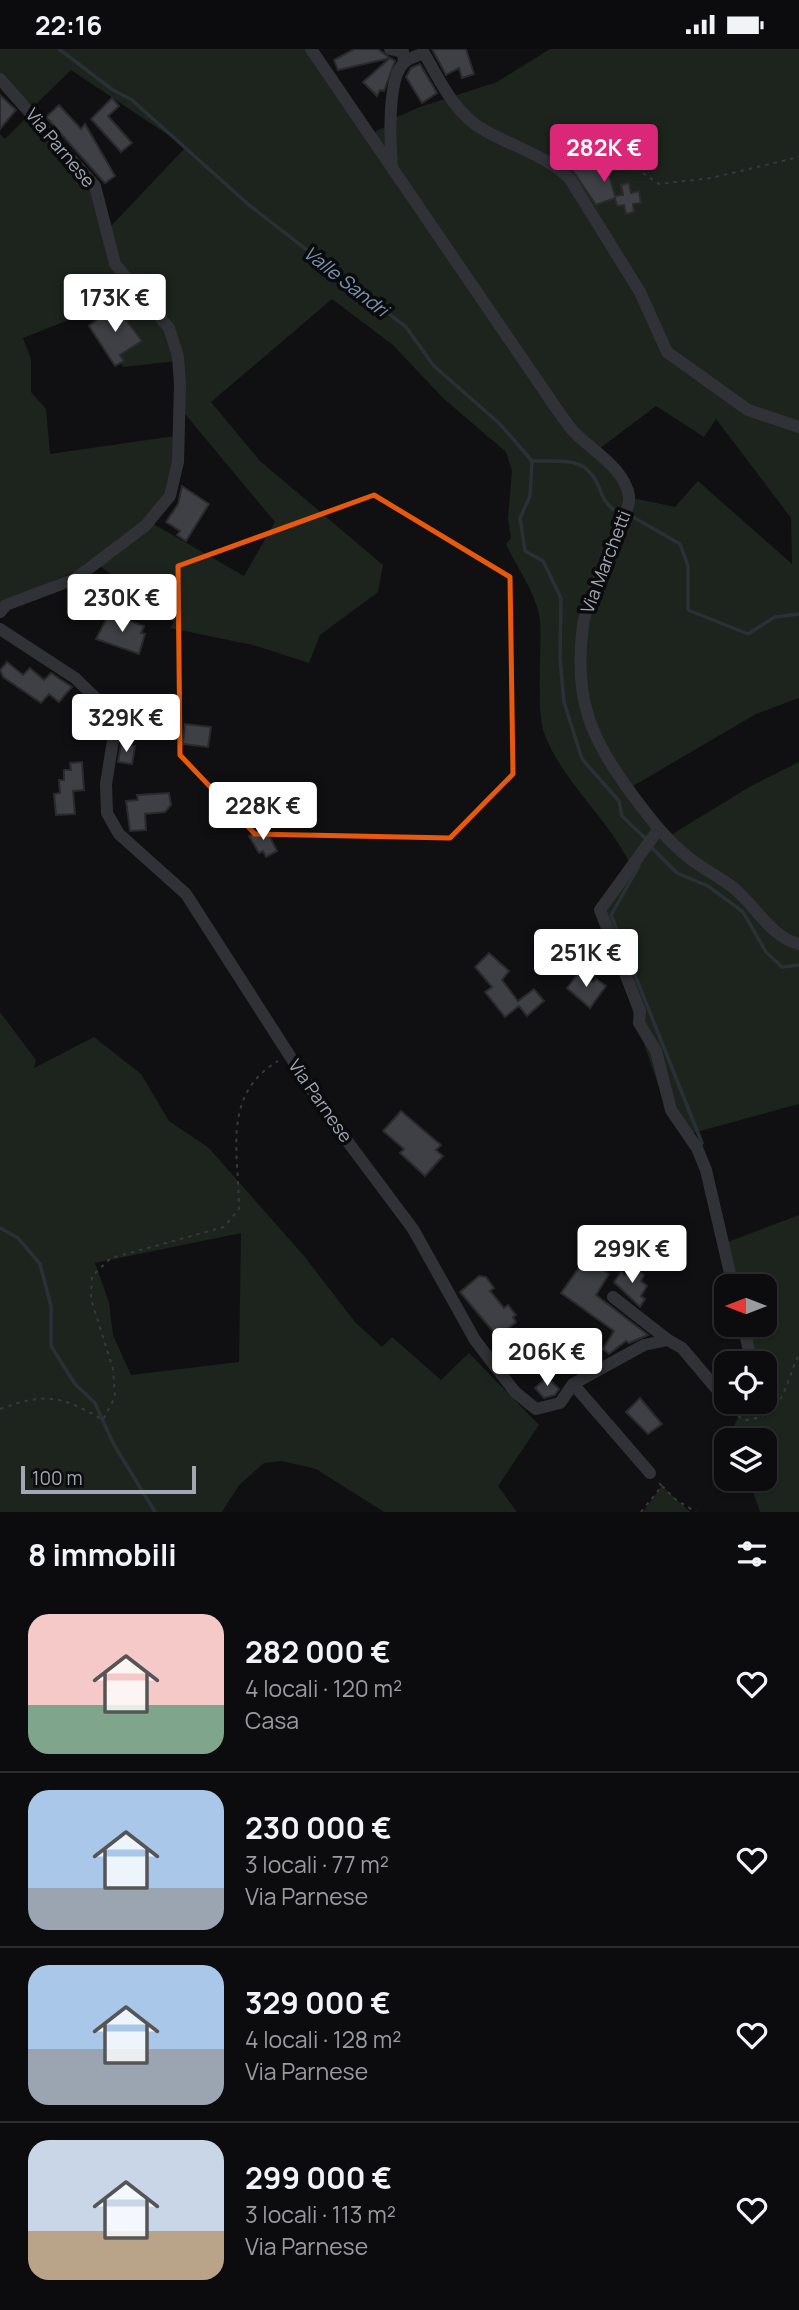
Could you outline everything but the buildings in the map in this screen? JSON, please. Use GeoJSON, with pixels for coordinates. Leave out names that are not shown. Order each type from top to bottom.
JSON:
{"type":"FeatureCollection","features":[{"type":"Feature","properties":{"kind":"street","name":"Via Marchetti"},"geometry":{"type":"LineString","coordinates":[[310,49],[567,423],[619,473],[627,485],[630,501],[625,517],[603,562],[583,624],[584,706],[597,743],[655,834],[736,890],[779,935],[799,944]]}},
{"type":"Feature","properties":{"kind":"street"},"geometry":{"type":"LineString","coordinates":[[390,49],[403,52],[404,62],[397,75],[393,98],[392,168]]}},
{"type":"Feature","properties":{"kind":"street"},"geometry":{"type":"LineString","coordinates":[[404,62],[424,53],[463,113],[482,129],[557,166],[570,179],[640,292],[667,352],[748,410],[799,427]]}},
{"type":"Feature","properties":{"kind":"street","name":"Via Parnese"},"geometry":{"type":"LineString","coordinates":[[0,79],[95,186],[115,264],[169,328],[178,356],[180,384],[178,462],[170,496],[145,526],[75,579],[6,605],[0,612]]}},
{"type":"Feature","properties":{"kind":"street","name":"Via Parnese"},"geometry":{"type":"LineString","coordinates":[[0,629],[75,678],[104,707],[114,734],[106,784],[107,813],[119,834],[186,894],[288,1055],[413,1229],[475,1340],[501,1375],[536,1409],[560,1403],[573,1384],[644,1345],[668,1341]]}},
{"type":"Feature","properties":{"kind":"street"},"geometry":{"type":"LineString","coordinates":[[655,834],[600,910],[640,1011],[639,1023],[656,1051],[665,1095],[697,1148],[706,1170],[730,1274]]}},
{"type":"Feature","properties":{"kind":"street"},"geometry":{"type":"LineString","coordinates":[[612,1297],[668,1341],[682,1348],[714,1386]]}},
{"type":"Feature","properties":{"kind":"street"},"geometry":{"type":"LineString","coordinates":[[573,1384],[650,1473]]}},
{"type":"Feature","properties":{"kind":"path"},"geometry":{"type":"LineString","coordinates":[[557,166],[593,152],[609,150],[659,184],[710,178],[799,157]]}},
{"type":"Feature","properties":{"kind":"path"},"geometry":{"type":"LineString","coordinates":[[0,1409],[26,1399],[48,1396],[74,1403],[103,1420],[116,1397],[113,1369],[91,1299],[92,1276],[111,1258],[224,1227],[239,1209],[236,1124],[244,1093],[272,1065],[288,1055]]}},
{"type":"Feature","properties":{"kind":"path"},"geometry":{"type":"LineString","coordinates":[[777,1404],[782,1400],[799,1355]]}},
{"type":"Feature","properties":{"kind":"path"},"geometry":{"type":"LineString","coordinates":[[738,1414],[744,1420],[756,1419],[763,1414]]}},
{"type":"Feature","properties":{"kind":"path"},"geometry":{"type":"LineString","coordinates":[[650,1473],[675,1499],[696,1512]]}},
{"type":"Feature","properties":{"kind":"path"},"geometry":{"type":"LineString","coordinates":[[641,1512],[662,1486]]}},
{"type":"Feature","properties":{"kind":"highlighted area"},"geometry":{"type":"Polygon","coordinates":[[[374,495],[510,577],[513,774],[450,838],[255,834],[180,755],[178,566],[374,495]]]}},
{"type":"Feature","properties":{"kind":"shaded area"},"geometry":{"type":"Polygon","coordinates":[[[0,49],[310,49],[371,134],[385,127],[385,122],[420,107],[497,82],[550,49],[799,49],[799,698],[756,714],[628,789],[666,838],[751,786],[799,762],[799,1104],[682,1136],[660,1090],[598,911],[629,862],[609,829],[562,767],[544,733],[540,710],[538,611],[531,591],[506,544],[511,538],[508,519],[512,471],[506,452],[444,399],[393,345],[332,299],[211,402],[260,461],[383,565],[378,592],[320,635],[309,663],[253,645],[170,628],[174,622],[96,563],[0,603],[0,134],[5,139],[27,117],[90,188],[103,228],[112,225],[186,147],[71,70],[34,106],[0,81],[0,49]],[[89,312],[23,338],[31,359],[31,392],[46,409],[50,454],[182,435],[179,471],[150,522],[244,576],[275,522],[185,414],[184,371],[177,361],[123,367],[89,312]],[[656,406],[595,452],[625,485],[628,497],[675,507],[698,481],[792,564],[791,518],[716,419],[704,437],[656,406]]]}},
{"type":"Feature","properties":{"kind":"shaded area"},"geometry":{"type":"Polygon","coordinates":[[[0,1012],[36,1060],[34,1068],[94,1037],[141,1074],[169,1121],[209,1148],[304,1256],[355,1322],[382,1347],[392,1337],[441,1380],[469,1353],[539,1425],[498,1486],[517,1512],[384,1512],[316,1469],[282,1461],[264,1463],[239,1485],[222,1512],[0,1512],[0,1012]],[[241,1233],[95,1263],[109,1302],[113,1335],[131,1375],[239,1362],[241,1233]]]}},
{"type":"Feature","properties":{"kind":"shaded area"},"geometry":{"type":"Polygon","coordinates":[[[799,1215],[799,1512],[760,1512],[753,1491],[777,1491],[777,1428],[733,1428],[740,1414],[777,1414],[777,1351],[754,1351],[751,1337],[777,1337],[777,1274],[736,1274],[728,1242],[799,1215]]]}},
{"type":"Feature","properties":{"kind":"shaded area"},"geometry":{"type":"Polygon","coordinates":[[[662,1486],[690,1512],[643,1512],[662,1486]]]}},
{"type":"Feature","properties":{"kind":"waterway","name":"Valle Sandri"},"geometry":{"type":"LineString","coordinates":[[59,49],[113,90],[132,100],[249,205],[406,327],[434,366],[500,424],[532,461],[563,461],[580,465],[593,477],[608,505],[614,510]]}},
{"type":"Feature","properties":{"kind":"waterway"},"geometry":{"type":"LineString","coordinates":[[532,461],[530,496],[520,518],[525,551],[543,561],[561,598],[560,659],[564,702],[582,759],[619,801],[622,816],[647,840]]}},
{"type":"Feature","properties":{"kind":"waterway","name":"Valle Sandri"},"geometry":{"type":"LineString","coordinates":[[633,517],[680,544],[688,566],[688,610],[748,634],[775,617],[799,614]]}},
{"type":"Feature","properties":{"kind":"waterway"},"geometry":{"type":"LineString","coordinates":[[651,847],[677,873],[708,886],[743,912],[766,952],[782,967],[799,965]]}},
{"type":"Feature","properties":{"kind":"waterway"},"geometry":{"type":"LineString","coordinates":[[639,866],[611,915],[702,1143]]}},
{"type":"Feature","properties":{"kind":"waterway"},"geometry":{"type":"LineString","coordinates":[[0,1228],[18,1238],[40,1264],[51,1306],[51,1346],[75,1384],[95,1403],[113,1443],[155,1512]]}}]}
